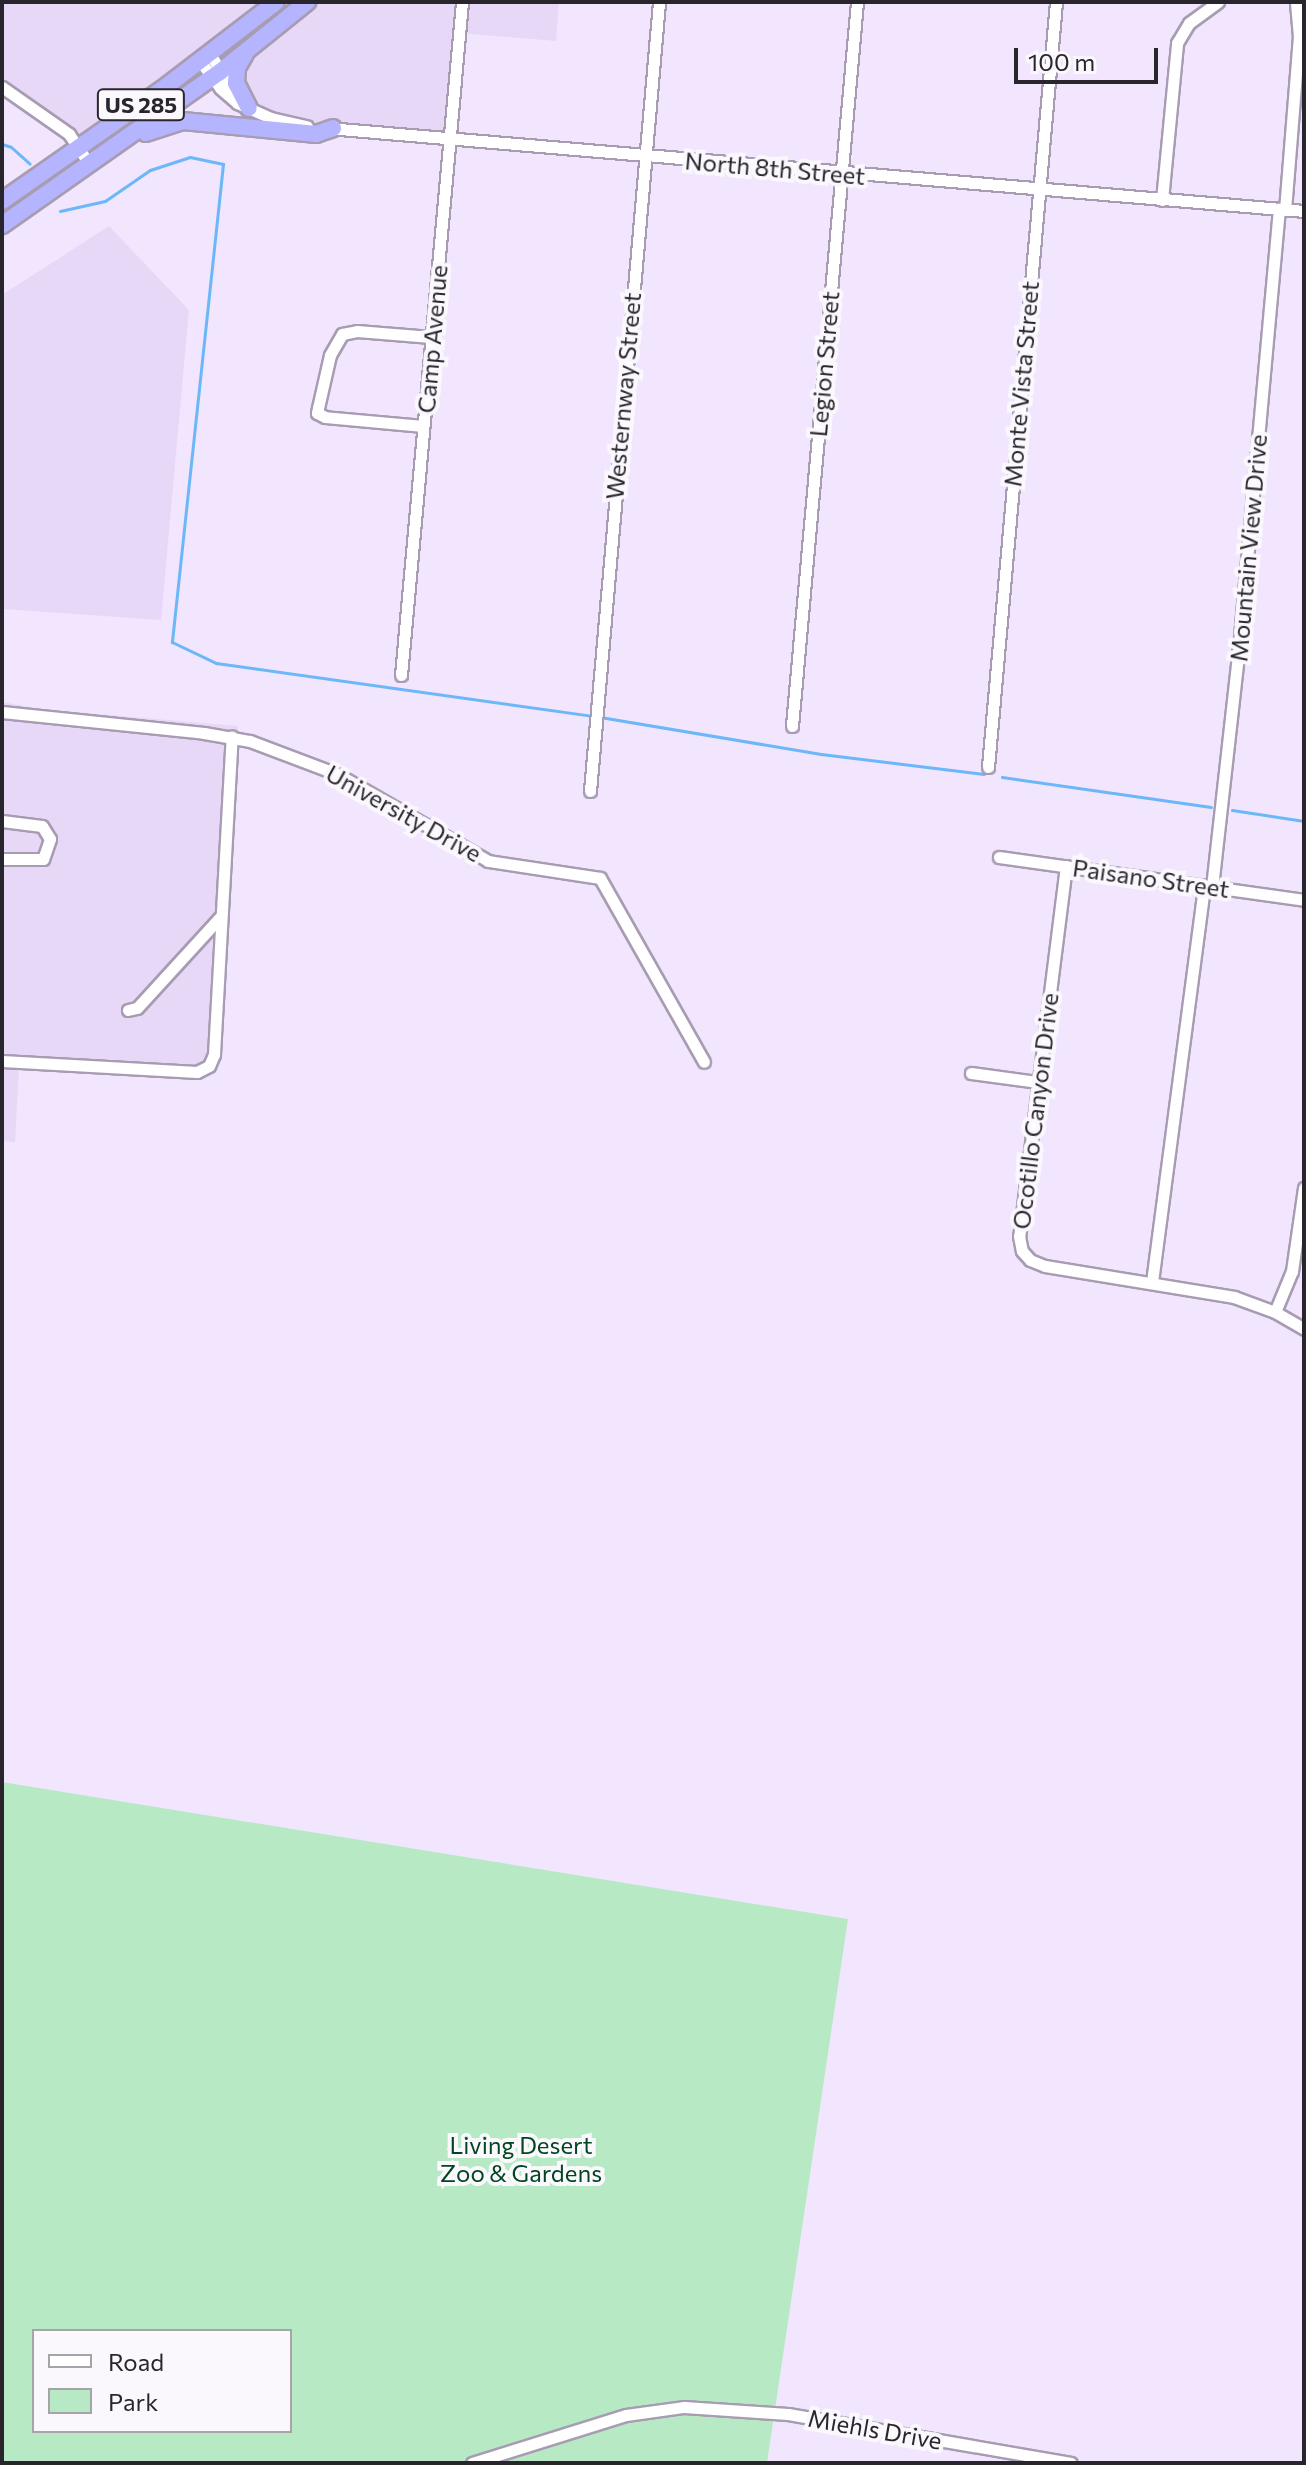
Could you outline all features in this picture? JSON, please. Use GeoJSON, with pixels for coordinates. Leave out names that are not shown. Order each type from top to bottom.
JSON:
{"type":"FeatureCollection","features":[{"type":"Feature","properties":{"kind":"highway","name":"US 285"},"geometry":{"type":"LineString","coordinates":[[2,201],[79,150],[276,2]]}},
{"type":"Feature","properties":{"kind":"highway","name":"US 285"},"geometry":{"type":"LineString","coordinates":[[2,225],[126,141],[216,75],[307,2]]}},
{"type":"Feature","properties":{"kind":"highway"},"geometry":{"type":"LineString","coordinates":[[248,50],[237,68],[236,83],[249,108]]}},
{"type":"Feature","properties":{"kind":"highway"},"geometry":{"type":"LineString","coordinates":[[126,141],[183,121],[316,134],[333,128]]}},
{"type":"Feature","properties":{"kind":"street","name":"Camp Avenue"},"geometry":{"type":"LineString","coordinates":[[401,675],[462,2]]}},
{"type":"Feature","properties":{"kind":"street","name":"Westernway Street"},"geometry":{"type":"LineString","coordinates":[[590,791],[659,2]]}},
{"type":"Feature","properties":{"kind":"street","name":"Legion Street"},"geometry":{"type":"LineString","coordinates":[[792,726],[857,2]]}},
{"type":"Feature","properties":{"kind":"street","name":"Monte Vista Street"},"geometry":{"type":"LineString","coordinates":[[988,767],[1056,2]]}},
{"type":"Feature","properties":{"kind":"street"},"geometry":{"type":"LineString","coordinates":[[1162,200],[1177,43],[1189,23],[1218,2]]}},
{"type":"Feature","properties":{"kind":"street","name":"Mountain View Drive"},"geometry":{"type":"LineString","coordinates":[[1152,1282],[1239,648],[1282,210],[1300,77],[1296,2]]}},
{"type":"Feature","properties":{"kind":"street","name":"North 8th Street"},"geometry":{"type":"LineString","coordinates":[[205,57],[231,99],[290,123],[449,140],[1304,211]]}},
{"type":"Feature","properties":{"kind":"street"},"geometry":{"type":"LineString","coordinates":[[2,87],[69,134],[90,165]]}},
{"type":"Feature","properties":{"kind":"street"},"geometry":{"type":"LineString","coordinates":[[423,426],[325,417],[317,413],[330,355],[342,334],[357,331],[431,337]]}},
{"type":"Feature","properties":{"kind":"street","name":"University Drive"},"geometry":{"type":"LineString","coordinates":[[2,712],[232,737],[273,747],[337,774],[488,861],[600,878],[704,1062]]}},
{"type":"Feature","properties":{"kind":"street"},"geometry":{"type":"LineString","coordinates":[[2,1061],[204,1070],[214,1054],[232,737]]}},
{"type":"Feature","properties":{"kind":"street"},"geometry":{"type":"LineString","coordinates":[[2,821],[42,826],[50,839],[43,859],[2,859]]}},
{"type":"Feature","properties":{"kind":"street","name":"Paisano Street"},"geometry":{"type":"LineString","coordinates":[[999,857],[1304,900]]}},
{"type":"Feature","properties":{"kind":"street","name":"Ocotillo Canyon Drive"},"geometry":{"type":"LineString","coordinates":[[1066,866],[1019,1236],[1022,1251],[1030,1260],[1045,1266],[1213,1291],[1275,1312],[1304,1329]]}},
{"type":"Feature","properties":{"kind":"street"},"geometry":{"type":"LineString","coordinates":[[128,1010],[137,1008],[222,916]]}},
{"type":"Feature","properties":{"kind":"street"},"geometry":{"type":"LineString","coordinates":[[971,1073],[1038,1082]]}},
{"type":"Feature","properties":{"kind":"street"},"geometry":{"type":"LineString","coordinates":[[1275,1312],[1292,1271],[1304,1188]]}},
{"type":"Feature","properties":{"kind":"street","name":"Miehls Drive"},"geometry":{"type":"LineString","coordinates":[[472,2463],[635,2413],[684,2407],[773,2413],[1071,2463]]}},
{"type":"Feature","properties":{"kind":"shaded area"},"geometry":{"type":"Polygon","coordinates":[[[2,2],[274,2],[79,150],[69,134],[2,87],[2,2]]]}},
{"type":"Feature","properties":{"kind":"shaded area"},"geometry":{"type":"Polygon","coordinates":[[[307,2],[559,2],[556,41],[459,33],[449,140],[301,125],[261,113],[236,76],[237,68],[307,2]]]}},
{"type":"Feature","properties":{"kind":"shaded area"},"geometry":{"type":"Polygon","coordinates":[[[109,226],[189,310],[161,620],[2,609],[2,295],[109,226]]]}},
{"type":"Feature","properties":{"kind":"shaded area"},"geometry":{"type":"Polygon","coordinates":[[[2,702],[40,709],[238,726],[216,1068],[197,1077],[19,1069],[15,1142],[2,1141],[2,702]]]}},
{"type":"Feature","properties":{"kind":"green space","name":"Living Desert Zoo & Gardens"},"geometry":{"type":"Polygon","coordinates":[[[2,1782],[848,1919],[767,2463],[2,2463],[2,1782]]]}},
{"type":"Feature","properties":{"kind":"waterway"},"geometry":{"type":"LineString","coordinates":[[2,144],[11,147],[30,164]]}},
{"type":"Feature","properties":{"kind":"waterway"},"geometry":{"type":"LineString","coordinates":[[60,211],[105,201],[150,170],[190,157],[223,164],[172,642],[216,663],[592,716]]}},
{"type":"Feature","properties":{"kind":"waterway"},"geometry":{"type":"LineString","coordinates":[[600,717],[821,754],[984,774]]}},
{"type":"Feature","properties":{"kind":"waterway"},"geometry":{"type":"LineString","coordinates":[[1002,777],[1211,807]]}},
{"type":"Feature","properties":{"kind":"waterway"},"geometry":{"type":"LineString","coordinates":[[1232,810],[1304,821]]}}]}
